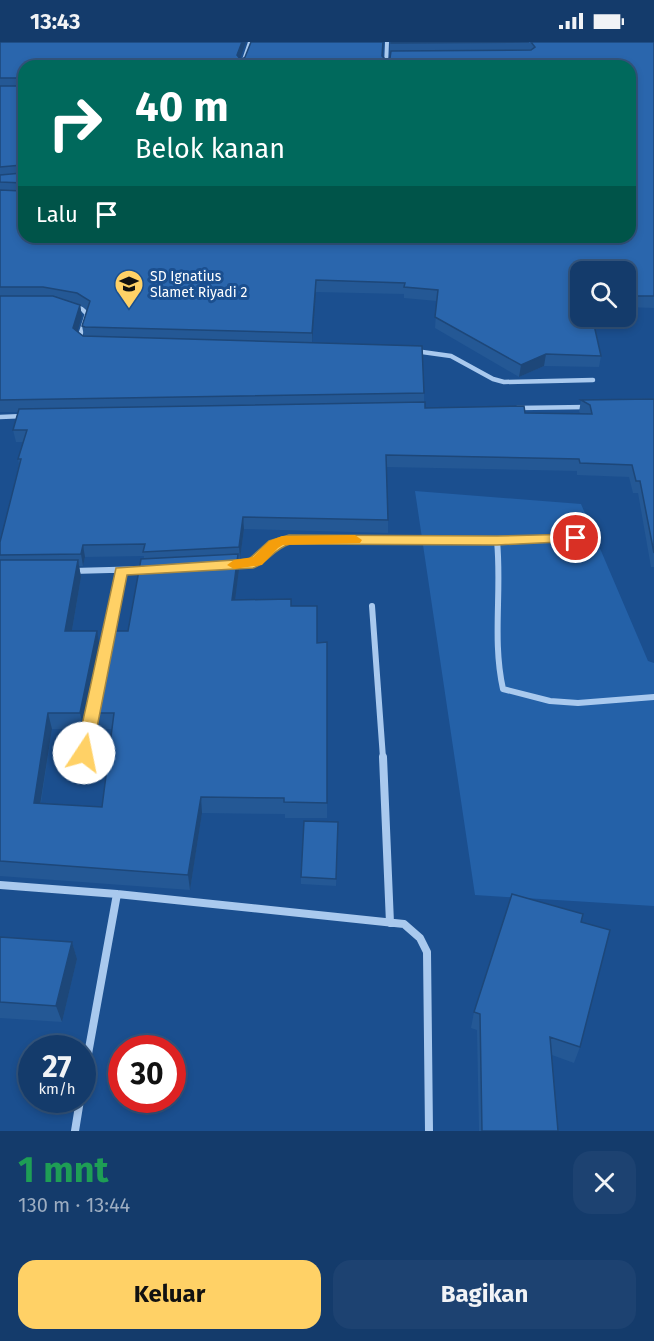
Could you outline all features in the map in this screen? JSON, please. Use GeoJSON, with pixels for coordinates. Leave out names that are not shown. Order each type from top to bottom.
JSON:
{"type":"FeatureCollection","features":[{"type":"Feature","properties":{"kind":"street"},"geometry":{"type":"LineString","coordinates":[[244,60],[250,42]]}},
{"type":"Feature","properties":{"kind":"street"},"geometry":{"type":"LineString","coordinates":[[387,42],[387,60]]}},
{"type":"Feature","properties":{"kind":"street"},"geometry":{"type":"LineString","coordinates":[[387,57],[393,57]]}},
{"type":"Feature","properties":{"kind":"street"},"geometry":{"type":"LineString","coordinates":[[69,305],[82,309],[87,314],[79,339],[85,343]]}},
{"type":"Feature","properties":{"kind":"street"},"geometry":{"type":"LineString","coordinates":[[410,351],[451,356],[493,379],[504,382],[593,380]]}},
{"type":"Feature","properties":{"kind":"street"},"geometry":{"type":"LineString","coordinates":[[508,408],[591,407]]}},
{"type":"Feature","properties":{"kind":"street"},"geometry":{"type":"LineString","coordinates":[[0,417],[36,416]]}},
{"type":"Feature","properties":{"kind":"street"},"geometry":{"type":"LineString","coordinates":[[220,566],[253,564],[273,544],[289,539],[497,541],[576,538]]}},
{"type":"Feature","properties":{"kind":"street"},"geometry":{"type":"LineString","coordinates":[[497,541],[495,638],[498,672],[503,688],[540,699],[568,702],[654,697]]}},
{"type":"Feature","properties":{"kind":"street"},"geometry":{"type":"LineString","coordinates":[[66,572],[154,569]]}},
{"type":"Feature","properties":{"kind":"street"},"geometry":{"type":"LineString","coordinates":[[105,650],[121,571]]}},
{"type":"Feature","properties":{"kind":"street"},"geometry":{"type":"LineString","coordinates":[[372,606],[381,714],[390,923]]}},
{"type":"Feature","properties":{"kind":"street"},"geometry":{"type":"LineString","coordinates":[[84,753],[93,707]]}},
{"type":"Feature","properties":{"kind":"street"},"geometry":{"type":"LineString","coordinates":[[0,885],[117,894],[404,924],[420,938],[427,952],[429,1131]]}},
{"type":"Feature","properties":{"kind":"street"},"geometry":{"type":"LineString","coordinates":[[91,1035],[117,894]]}},
{"type":"Feature","properties":{"kind":"street"},"geometry":{"type":"LineString","coordinates":[[75,1131],[78,1113]]}},
{"type":"Feature","properties":{"kind":"shaded area"},"geometry":{"type":"Polygon","coordinates":[[[415,491],[581,504],[648,661],[654,663],[654,906],[475,895],[415,491]]]}},
{"type":"Feature","properties":{"kind":"building"},"geometry":{"type":"Polygon","coordinates":[[[0,42],[242,42],[237,55],[241,60],[18,60],[18,78],[0,78],[0,42]]]}},
{"type":"Feature","properties":{"kind":"building"},"geometry":{"type":"Polygon","coordinates":[[[251,42],[383,42],[382,56],[386,60],[241,60],[245,57],[251,42]]]}},
{"type":"Feature","properties":{"kind":"building"},"geometry":{"type":"Polygon","coordinates":[[[391,42],[529,42],[391,43],[391,42]]]}},
{"type":"Feature","properties":{"kind":"building"},"geometry":{"type":"Polygon","coordinates":[[[531,42],[654,42],[654,296],[636,296],[636,261],[570,261],[570,327],[594,327],[601,356],[546,354],[521,365],[435,317],[438,290],[404,287],[405,283],[316,280],[312,333],[85,327],[82,326],[90,301],[77,293],[43,287],[0,287],[0,190],[18,191],[18,243],[636,243],[636,60],[386,60],[390,58],[391,51],[531,50],[535,47],[531,42]]]}},
{"type":"Feature","properties":{"kind":"building"},"geometry":{"type":"Polygon","coordinates":[[[0,86],[18,86],[18,165],[0,167],[0,86]]]}},
{"type":"Feature","properties":{"kind":"building"},"geometry":{"type":"Polygon","coordinates":[[[18,173],[18,183],[0,182],[0,175],[18,173]]]}},
{"type":"Feature","properties":{"kind":"building"},"geometry":{"type":"Polygon","coordinates":[[[0,296],[53,296],[80,305],[73,328],[83,336],[422,346],[424,393],[0,400],[0,296]]]}},
{"type":"Feature","properties":{"kind":"building"},"geometry":{"type":"Polygon","coordinates":[[[654,399],[654,553],[640,481],[636,481],[632,465],[580,463],[579,459],[386,455],[388,520],[243,517],[239,547],[143,552],[145,544],[83,545],[81,554],[0,555],[0,542],[21,459],[18,459],[27,430],[13,430],[19,409],[425,402],[425,408],[524,406],[525,413],[592,414],[590,405],[581,400],[654,399]]]}},
{"type":"Feature","properties":{"kind":"building"},"geometry":{"type":"Polygon","coordinates":[[[238,554],[232,600],[291,599],[291,606],[317,606],[317,643],[327,642],[327,803],[284,802],[284,798],[201,797],[188,875],[0,861],[0,560],[78,560],[65,631],[97,631],[80,713],[48,713],[34,803],[102,807],[114,713],[91,713],[108,631],[128,631],[141,559],[238,554]]]}},
{"type":"Feature","properties":{"kind":"building"},"geometry":{"type":"Polygon","coordinates":[[[304,821],[338,822],[336,879],[301,877],[304,821]]]}},
{"type":"Feature","properties":{"kind":"building"},"geometry":{"type":"Polygon","coordinates":[[[512,894],[583,914],[581,922],[610,930],[580,1047],[550,1037],[558,1131],[482,1131],[480,1014],[474,1012],[512,894]]]}},
{"type":"Feature","properties":{"kind":"building"},"geometry":{"type":"Polygon","coordinates":[[[0,937],[72,942],[56,1006],[0,1002],[0,937]]]}},
{"type":"Feature","properties":{"kind":"slow traffic"},"geometry":{"type":"LineString","coordinates":[[234,565],[253,564],[273,544],[289,539],[355,540]]}},
{"type":"Feature","properties":{"kind":"place","name":"SD Ignatius Slamet Riyadi 2"},"geometry":{"type":"Point","coordinates":[129,310]}},
{"type":"Feature","properties":{"kind":"route"},"geometry":{"type":"LineString","coordinates":[[84,753],[121,571],[253,564],[273,544],[289,539],[497,541],[576,538]]}}]}
